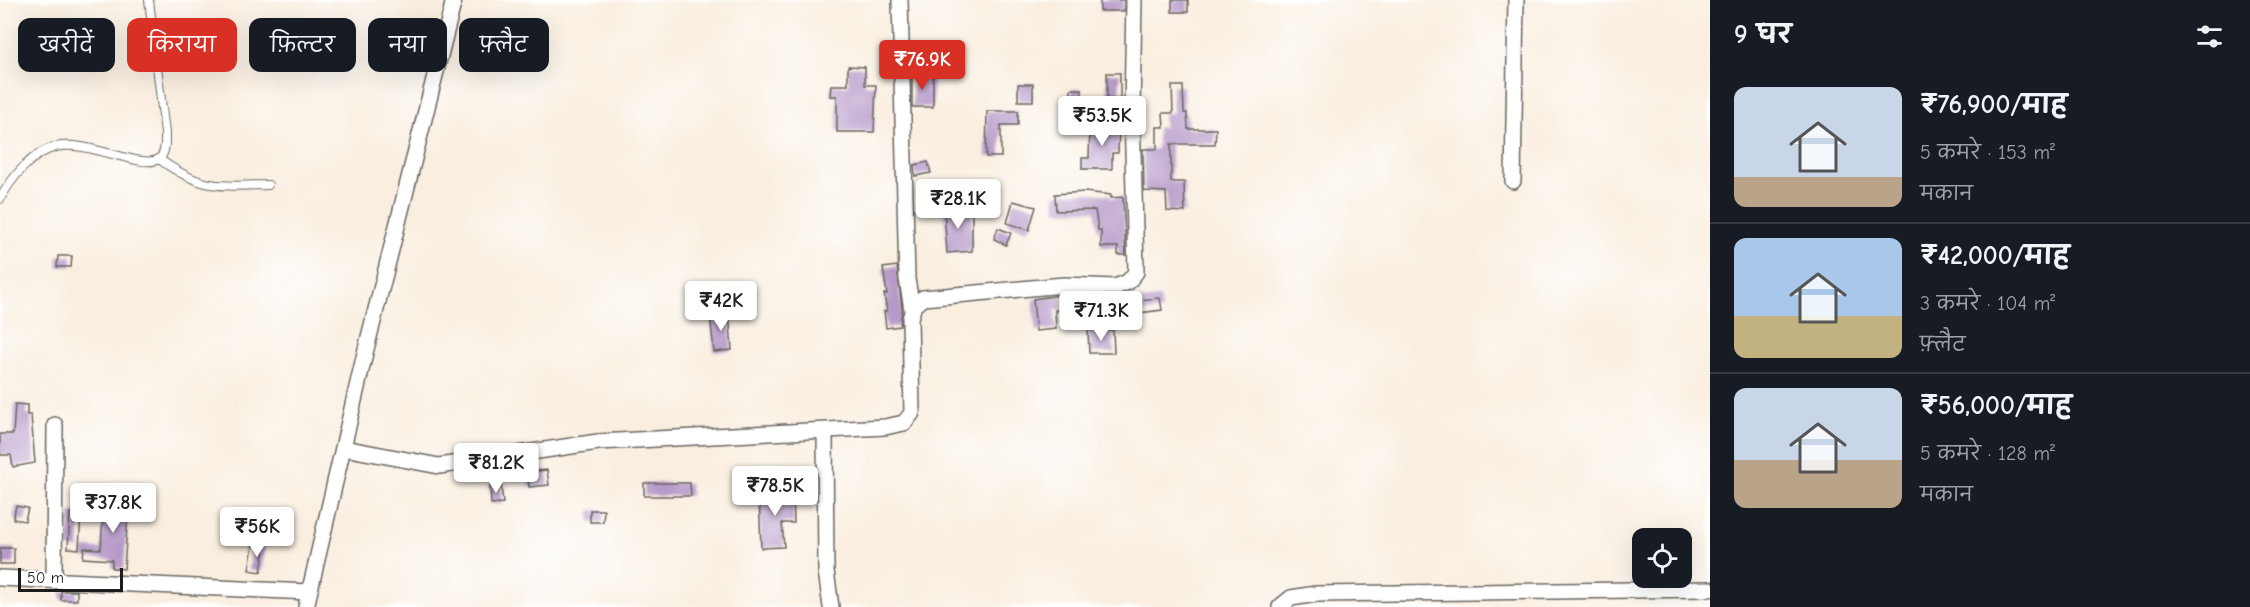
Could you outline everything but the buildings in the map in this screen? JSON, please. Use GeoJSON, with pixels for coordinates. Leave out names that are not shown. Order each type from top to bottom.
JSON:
{"type":"FeatureCollection","features":[{"type":"Feature","properties":{"kind":"street"},"geometry":{"type":"LineString","coordinates":[[0,578],[307,599],[454,0]]}},
{"type":"Feature","properties":{"kind":"street"},"geometry":{"type":"LineString","coordinates":[[344,448],[440,466],[598,442],[885,427],[908,421],[912,413],[912,309],[907,279],[900,0]]}},
{"type":"Feature","properties":{"kind":"street"},"geometry":{"type":"LineString","coordinates":[[912,309],[918,301],[934,297],[1064,285],[1115,287],[1128,282],[1136,272],[1132,111],[1134,0]]}},
{"type":"Feature","properties":{"kind":"street"},"geometry":{"type":"LineString","coordinates":[[1513,181],[1516,0]]}},
{"type":"Feature","properties":{"kind":"street"},"geometry":{"type":"LineString","coordinates":[[54,581],[55,425]]}},
{"type":"Feature","properties":{"kind":"street"},"geometry":{"type":"LineString","coordinates":[[825,431],[826,571],[831,607]]}},
{"type":"Feature","properties":{"kind":"street"},"geometry":{"type":"LineString","coordinates":[[1280,607],[1291,598],[1316,594],[1710,588]]}},
{"type":"Feature","properties":{"kind":"lane"},"geometry":{"type":"LineString","coordinates":[[0,199],[14,177],[32,160],[55,147],[98,148],[144,162],[159,159],[164,153],[165,134],[149,0]]}},
{"type":"Feature","properties":{"kind":"lane"},"geometry":{"type":"LineString","coordinates":[[159,159],[180,174],[207,185],[268,184]]}}]}
